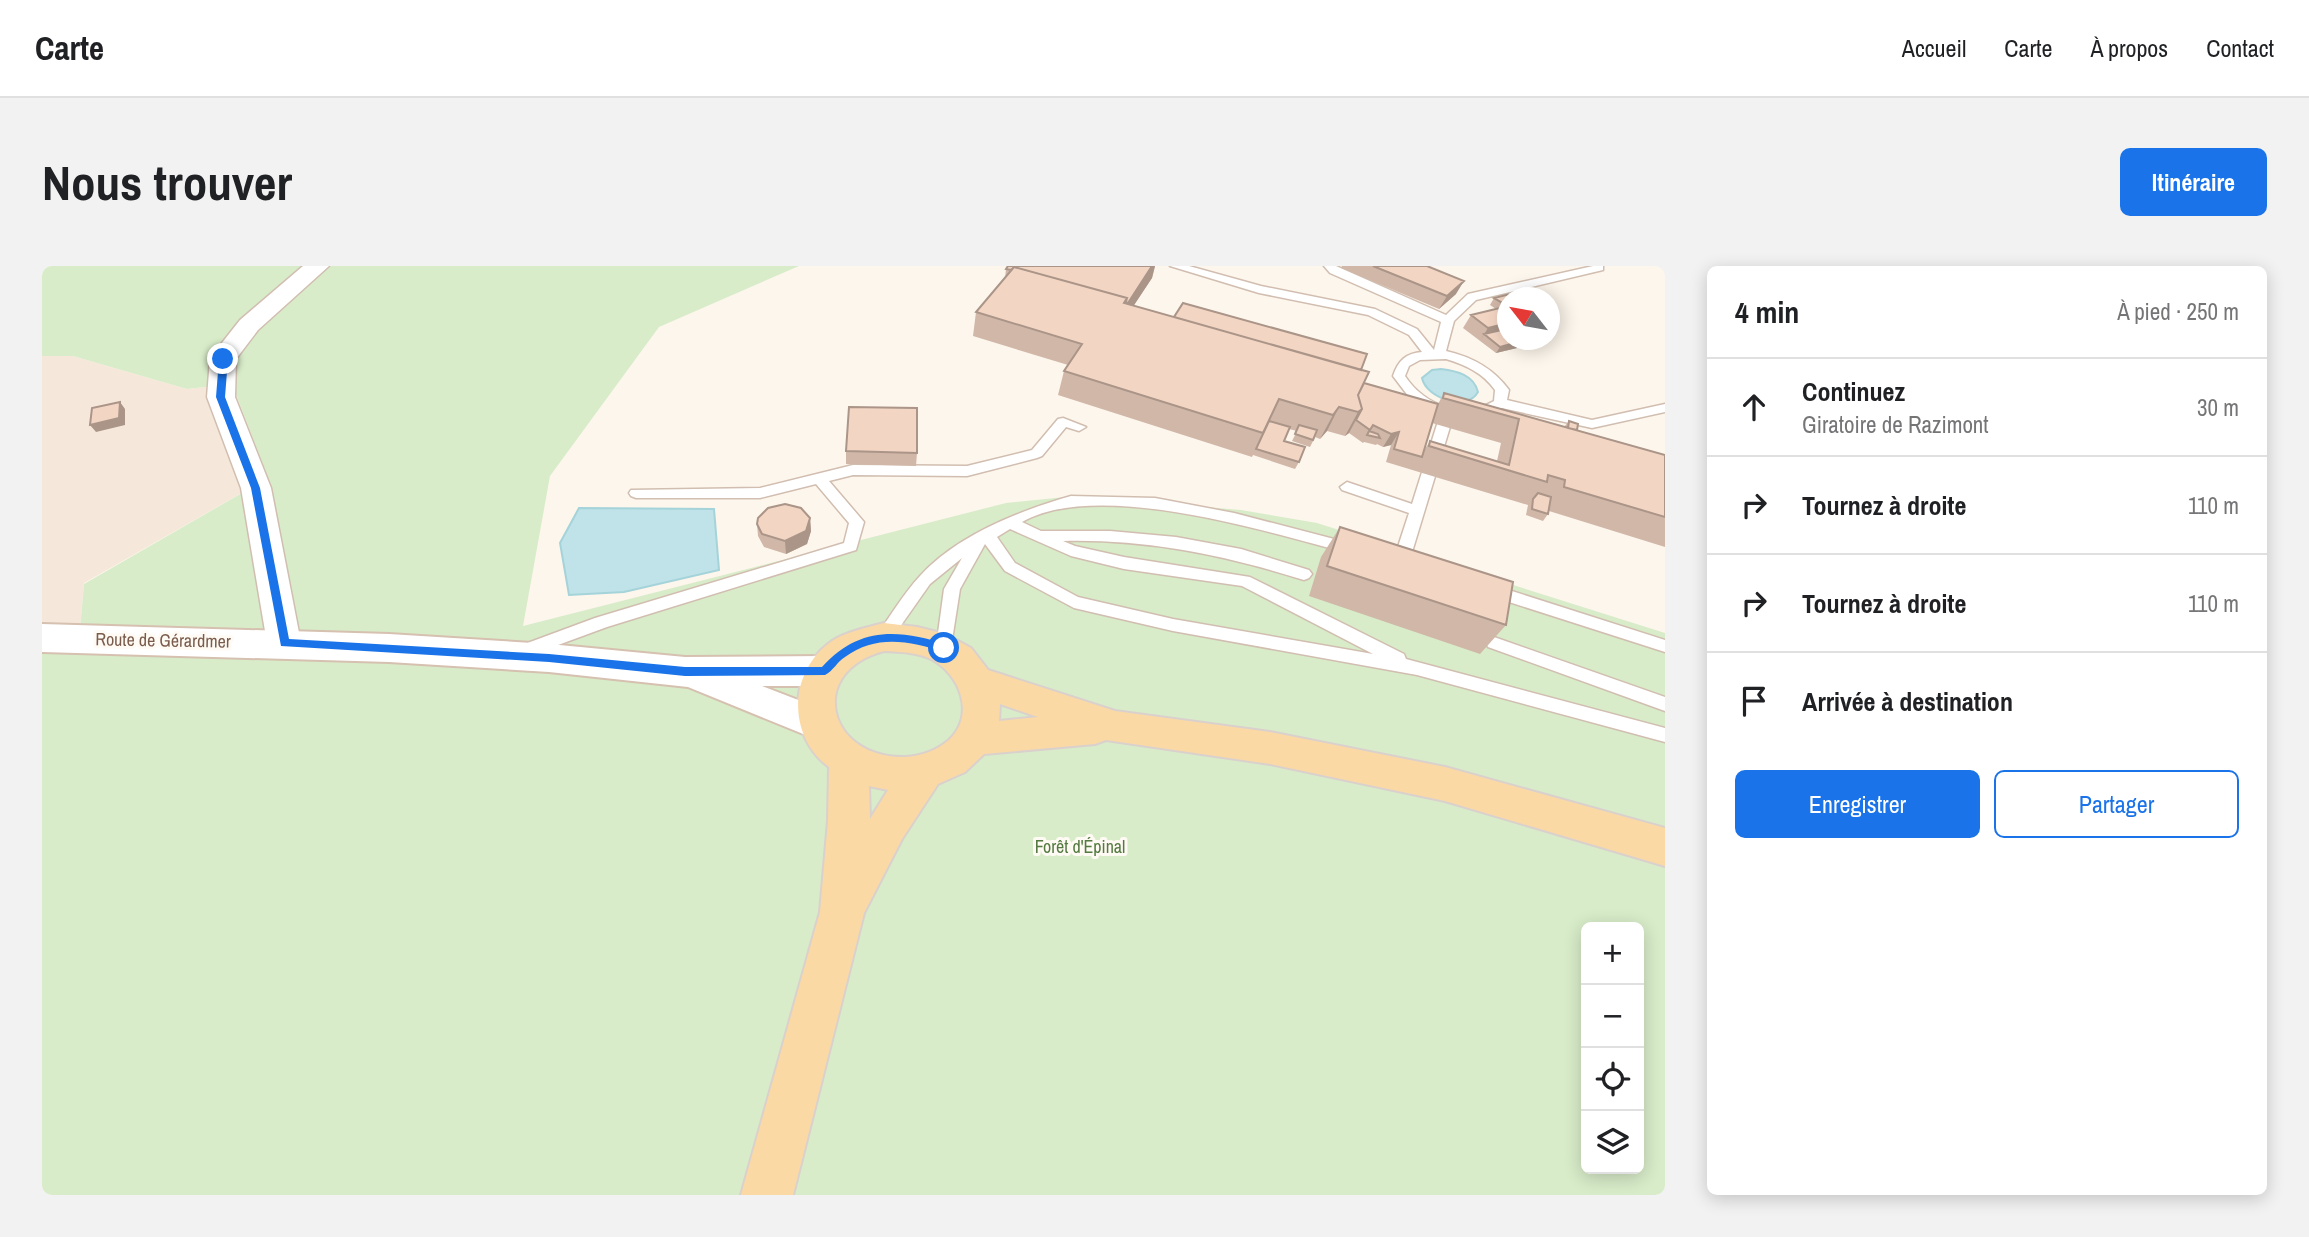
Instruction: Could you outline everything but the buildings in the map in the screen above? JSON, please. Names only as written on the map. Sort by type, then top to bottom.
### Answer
[{"type":"main road","points":[[884,637],[915,638],[944,648],[958,657],[978,682],[983,711],[973,739],[953,759],[924,771],[898,774],[873,770],[849,760],[830,744],[818,724],[814,705],[816,687],[825,671],[840,655],[860,643],[884,637]]},
{"type":"main road","name":"Route de Gérardmer","points":[[42,638],[285,643],[514,656],[685,671]]},
{"type":"main road","points":[[685,671],[825,671]]},
{"type":"main road","points":[[685,671],[818,724]]},
{"type":"main road","points":[[978,682],[1115,727],[1270,748],[1445,784],[1665,847]]},
{"type":"main road","points":[[973,739],[1115,727]]},
{"type":"main road","points":[[767,1195],[842,912],[849,821],[849,760]]},
{"type":"main road","points":[[842,912],[887,826],[924,771]]},
{"type":"street","points":[[285,643],[256,488],[220,397],[223,359],[249,325],[317,266]]},
{"type":"lane","points":[[1176,266],[1259,289],[1371,312],[1413,332],[1435,355]]},
{"type":"lane","points":[[1330,266],[1335,271],[1448,320]]},
{"type":"lane","points":[[1435,355],[1448,320],[1473,293],[1599,268]]},
{"type":"lane","points":[[1500,404],[1502,390],[1492,375],[1471,363],[1435,355],[1417,356],[1403,364],[1399,376],[1406,390],[1424,403],[1448,412],[1480,414],[1500,404],[1592,424],[1665,408]]},
{"type":"lane","points":[[1402,562],[1448,412]]},
{"type":"lane","points":[[635,493],[760,493],[853,470],[967,471],[1037,453],[1063,422],[1079,426]]},
{"type":"lane","points":[[514,656],[567,634],[786,569],[851,546],[857,523],[819,478]]},
{"type":"lane","points":[[1346,487],[1418,511]]},
{"type":"lane","points":[[884,637],[925,580],[950,558],[1010,523],[1071,501],[1155,503],[1234,518],[1363,552]]},
{"type":"lane","points":[[1010,523],[1071,551],[1124,563],[1245,581],[1417,668]]},
{"type":"lane","points":[[1041,536],[1117,537],[1214,547],[1304,575]]},
{"type":"lane","points":[[944,648],[952,589],[983,538]]},
{"type":"lane","points":[[983,538],[1010,568],[1074,602],[1173,625],[1417,668],[1665,735]]},
{"type":"lane","points":[[1480,587],[1665,646]]},
{"type":"lane","points":[[1494,643],[1665,705]]},
{"type":"shaded area","points":[[42,356],[73,356],[187,389],[232,384],[268,478],[84,583],[80,629],[42,628]]},
{"type":"green space","name":"Forêt d'Épinal","points":[[42,266],[799,266],[659,327],[550,476],[523,626],[1006,503],[1075,496],[1241,510],[1317,523],[1665,633],[1665,1195],[42,1195],[42,628],[80,629],[84,584],[268,478],[232,384],[187,389],[73,356],[42,356]]},
{"type":"water","points":[[1441,369],[1469,378],[1478,392],[1473,398],[1457,402],[1439,396],[1425,385],[1422,378],[1432,370]]},
{"type":"water","points":[[579,508],[714,509],[719,570],[624,592],[569,595],[560,543]]},
{"type":"route","points":[[223,359],[220,397],[256,488],[285,643],[549,658],[685,671],[825,671],[840,655],[860,643],[884,637],[915,638],[944,648]]}]
